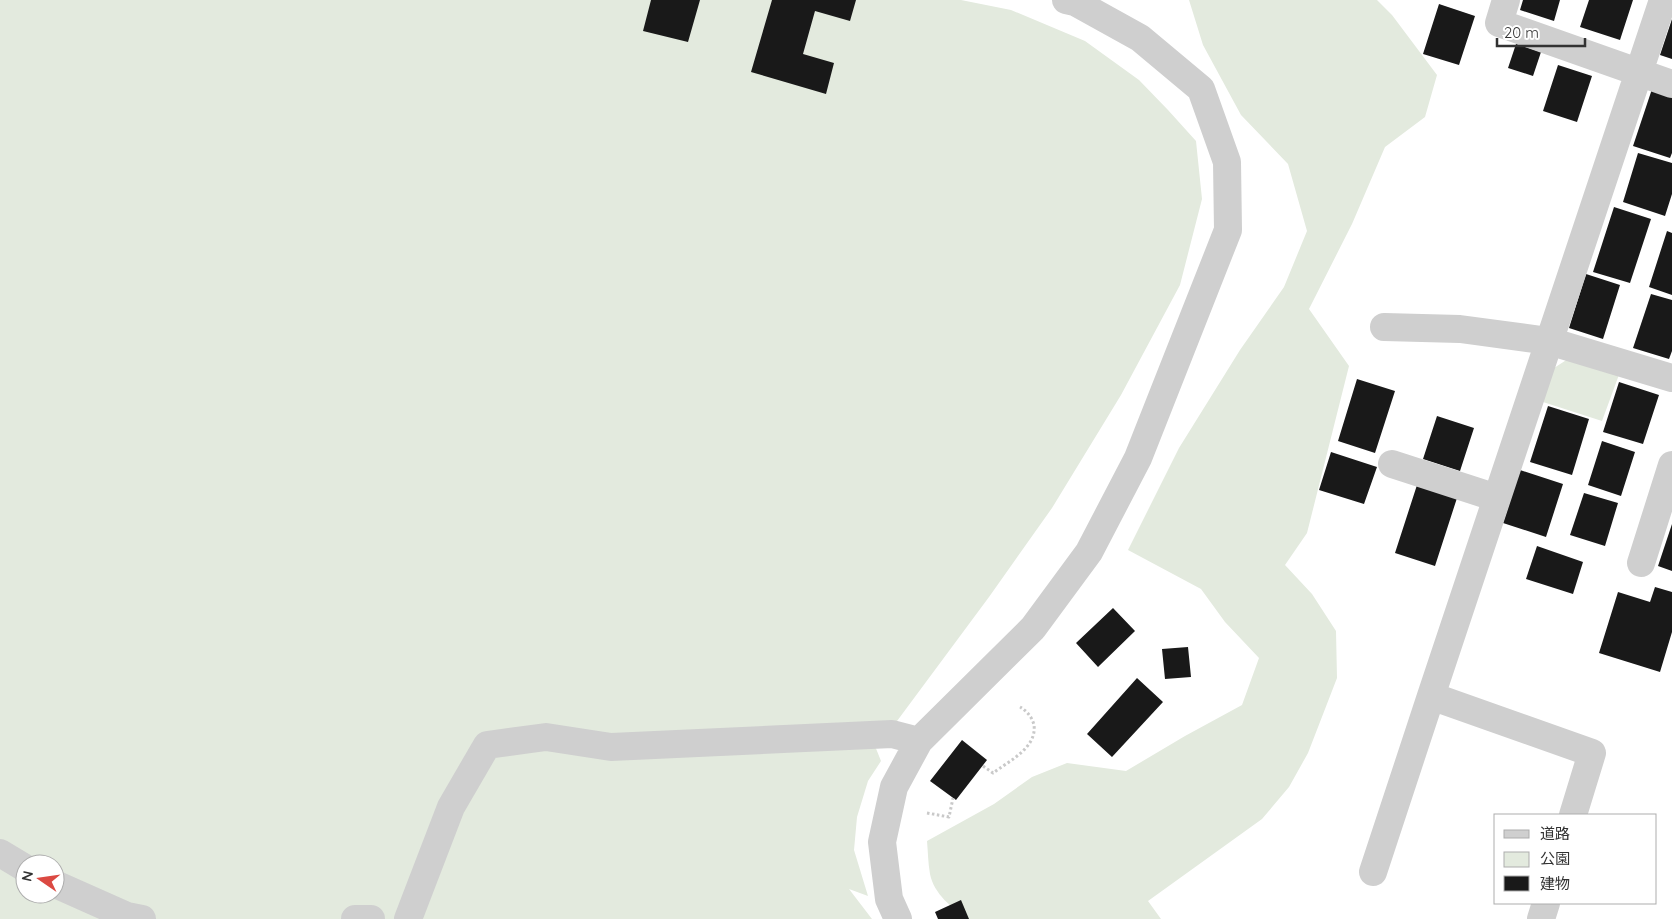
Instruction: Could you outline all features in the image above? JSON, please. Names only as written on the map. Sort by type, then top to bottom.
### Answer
[{"type":"street","points":[[898,919],[889,899],[882,842],[894,787],[919,742],[1033,628],[1089,552],[1138,458],[1228,230],[1227,162],[1201,89],[1140,38],[1075,2],[1066,0]]},
{"type":"street","points":[[1373,872],[1663,0]]},
{"type":"street","points":[[1503,1],[1498,24],[1672,84]]},
{"type":"street","points":[[1384,327],[1460,329],[1549,341],[1672,378]]},
{"type":"street","points":[[1392,464],[1497,498]]},
{"type":"street","points":[[1641,563],[1672,465]]},
{"type":"street","points":[[1431,696],[1592,753],[1573,814]]},
{"type":"street","points":[[408,919],[451,807],[487,745],[546,737],[611,747],[892,734],[919,742]]},
{"type":"street","points":[[0,853],[15,862]]},
{"type":"street","points":[[65,889],[126,916],[142,919]]},
{"type":"street","points":[[1541,919],[1546,904]]},
{"type":"street","points":[[355,919],[371,919]]},
{"type":"path","points":[[982,766],[993,773],[1029,746],[1034,732],[1033,720],[1020,707]]},
{"type":"path","points":[[926,814],[949,818],[953,798]]},
{"type":"green space","points":[[0,0],[961,0],[1011,10],[1085,41],[1139,80],[1168,110],[1196,141],[1202,199],[1180,285],[1121,395],[1052,508],[989,597],[880,744],[875,746],[881,761],[868,781],[857,817],[854,850],[868,896],[849,889],[872,919],[0,919]]},
{"type":"green space","points":[[1189,0],[1377,0],[1392,15],[1437,75],[1425,117],[1385,147],[1352,224],[1309,309],[1349,366],[1307,533],[1285,565],[1312,594],[1336,631],[1337,678],[1308,753],[1289,787],[1262,819],[1148,901],[1161,919],[968,919],[950,905],[935,888],[930,874],[927,841],[994,804],[1032,777],[1067,763],[1126,771],[1242,705],[1259,658],[1225,622],[1201,589],[1128,550],[1179,448],[1240,350],[1284,287],[1307,231],[1288,164],[1241,115],[1203,45]]},
{"type":"green space","points":[[1571,357],[1620,372],[1602,421],[1543,402],[1554,368]]},
{"type":"building","points":[[651,0],[700,0],[688,42],[643,31]]},
{"type":"building","points":[[772,0],[856,0],[850,21],[815,11],[803,54],[834,63],[826,94],[751,72]]},
{"type":"building","points":[[1523,0],[1560,0],[1554,21],[1520,10]]},
{"type":"building","points":[[1589,0],[1633,0],[1620,40],[1580,27]]},
{"type":"building","points":[[1439,4],[1475,16],[1459,65],[1423,54]]},
{"type":"building","points":[[1672,19],[1672,59],[1660,55]]},
{"type":"building","points":[[1516,44],[1541,52],[1533,76],[1508,68]]},
{"type":"building","points":[[1558,65],[1592,76],[1577,122],[1543,111]]},
{"type":"building","points":[[1653,86],[1672,92],[1672,153],[1670,158],[1633,146]]},
{"type":"building","points":[[1638,153],[1672,163],[1672,194],[1665,216],[1623,202]]},
{"type":"building","points":[[1614,207],[1651,219],[1630,283],[1593,272]]},
{"type":"building","points":[[1667,231],[1672,233],[1672,295],[1649,287]]},
{"type":"building","points":[[1586,274],[1620,285],[1603,339],[1569,328]]},
{"type":"building","points":[[1651,294],[1672,300],[1672,351],[1669,359],[1633,348]]},
{"type":"building","points":[[1357,379],[1395,391],[1375,453],[1338,441]]},
{"type":"building","points":[[1619,382],[1659,395],[1643,444],[1603,432]]},
{"type":"building","points":[[1548,406],[1589,419],[1572,475],[1530,462]]},
{"type":"building","points":[[1437,416],[1474,428],[1460,471],[1423,459]]},
{"type":"building","points":[[1602,441],[1635,452],[1621,496],[1588,485]]},
{"type":"building","points":[[1331,452],[1377,467],[1364,504],[1319,490]]},
{"type":"building","points":[[1520,470],[1563,484],[1546,537],[1503,523]]},
{"type":"building","points":[[1417,485],[1457,498],[1435,566],[1395,553]]},
{"type":"building","points":[[1584,493],[1618,503],[1605,546],[1570,535]]},
{"type":"building","points":[[1672,524],[1672,571],[1658,566]]},
{"type":"building","points":[[1537,546],[1583,562],[1573,594],[1526,579]]},
{"type":"building","points":[[1655,587],[1672,592],[1672,632],[1660,672],[1599,653],[1618,592],[1650,602]]},
{"type":"building","points":[[1113,608],[1135,631],[1098,667],[1076,643]]},
{"type":"building","points":[[1188,647],[1191,677],[1165,679],[1162,649]]},
{"type":"building","points":[[1137,678],[1163,702],[1112,757],[1087,734]]},
{"type":"building","points":[[962,740],[987,760],[956,800],[930,781]]},
{"type":"building","points":[[961,900],[969,919],[938,919],[935,912]]}]
